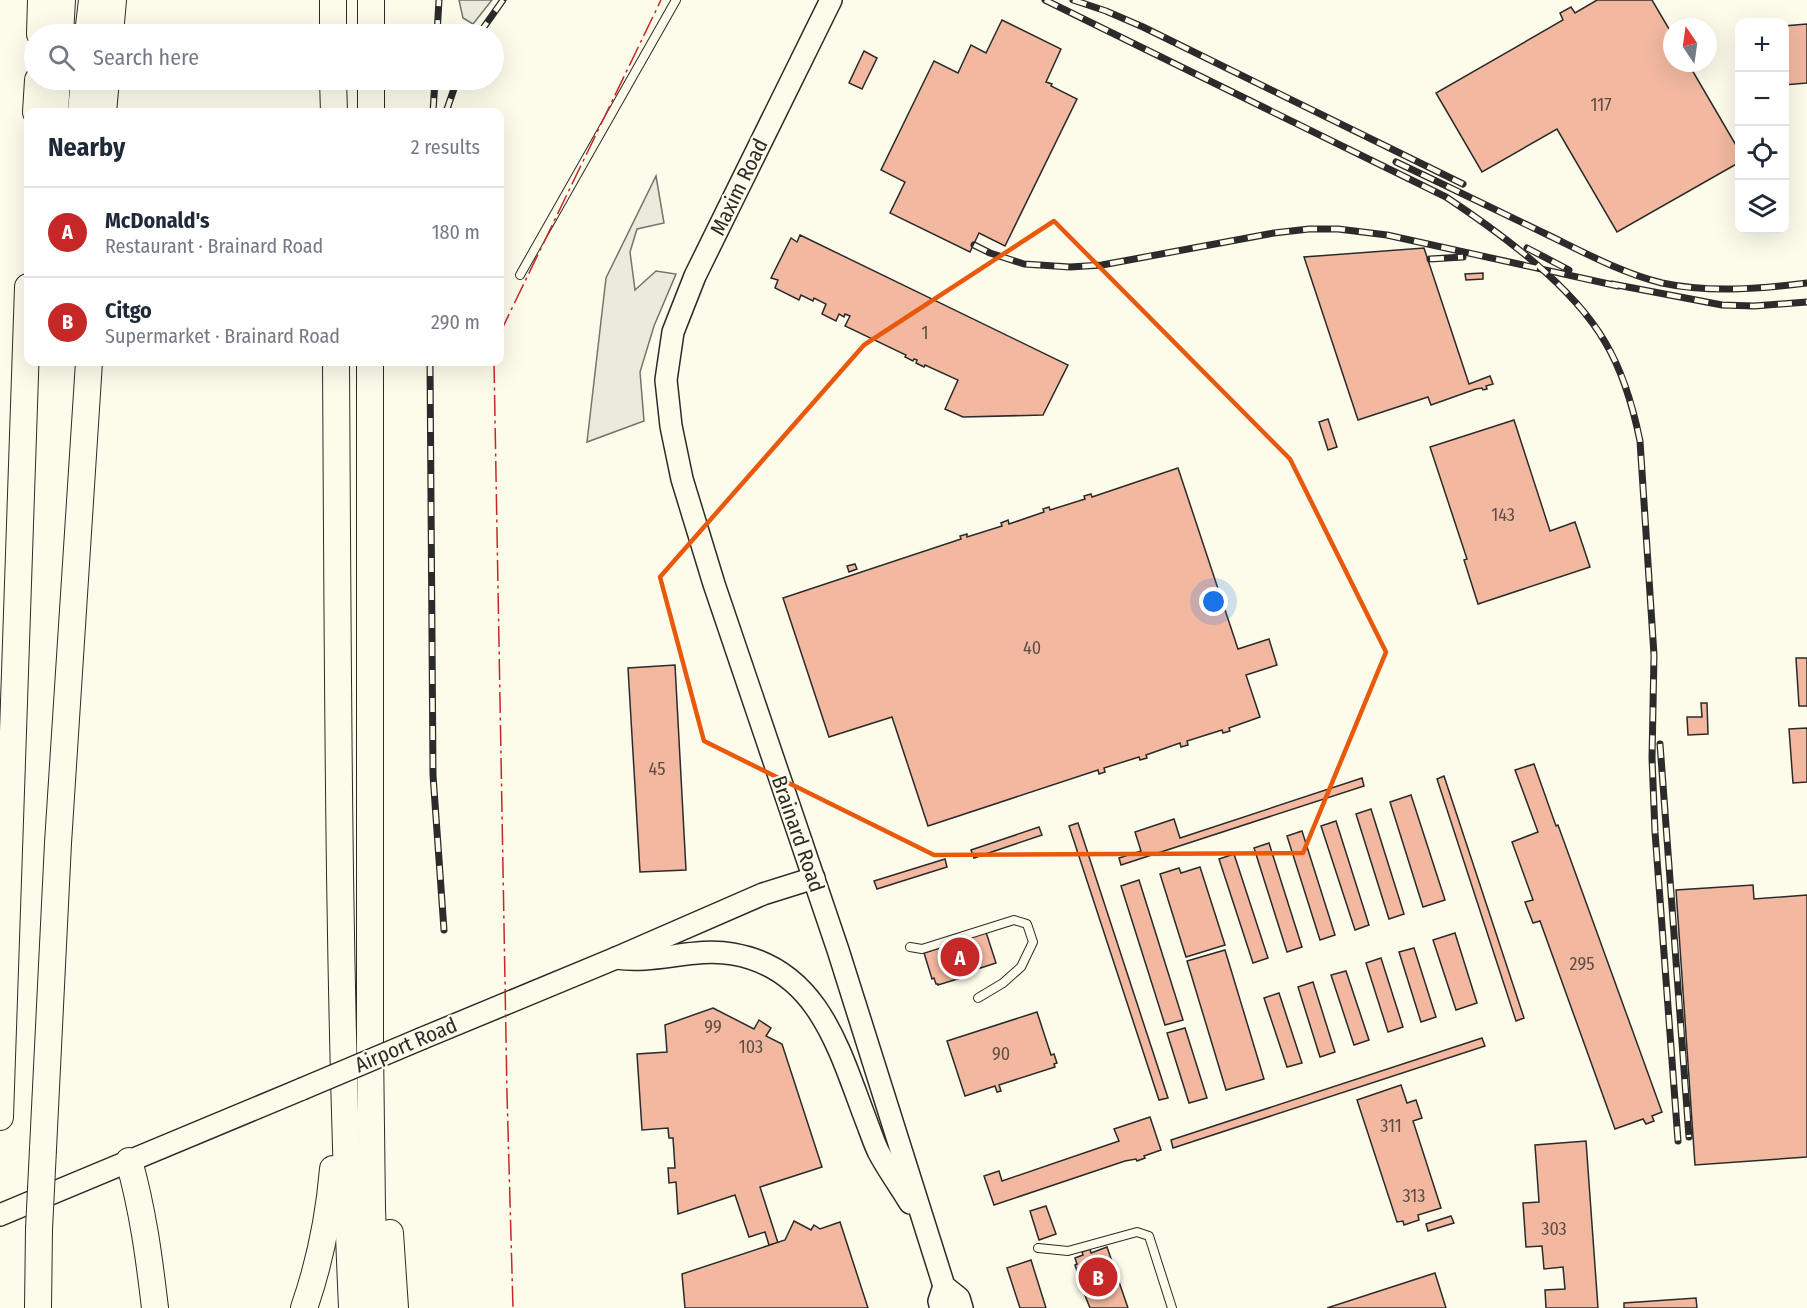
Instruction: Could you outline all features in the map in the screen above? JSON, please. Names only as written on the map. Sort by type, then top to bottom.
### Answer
[{"type":"highway","points":[[41,24],[42,0]]},
{"type":"highway","points":[[61,24],[62,0]]},
{"type":"highway","points":[[89,24],[92,0]]},
{"type":"highway","points":[[111,24],[113,0]]},
{"type":"highway","points":[[333,0],[333,24]]},
{"type":"highway","points":[[371,0],[371,24]]},
{"type":"highway","points":[[36,108],[37,90]]},
{"type":"highway","points":[[55,108],[56,90]]},
{"type":"highway","points":[[81,108],[83,90]]},
{"type":"highway","points":[[103,108],[105,90]]},
{"type":"highway","points":[[333,90],[334,108]]},
{"type":"highway","points":[[371,90],[371,108]]},
{"type":"highway","points":[[0,1117],[26,366]]},
{"type":"highway","points":[[21,529],[42,399],[43,366]]},
{"type":"highway","points":[[39,1308],[39,1229],[56,866],[89,366]]},
{"type":"highway","points":[[336,366],[340,878],[345,1129],[352,1308]]},
{"type":"highway","points":[[370,366],[370,1112],[376,1308]]},
{"type":"highway","points":[[304,1308],[319,1262],[334,1158],[335,1095],[331,942],[340,878]]},
{"type":"highway","points":[[370,1112],[388,1209],[395,1308]]},
{"type":"highway","points":[[129,1161],[147,1238],[155,1308]]},
{"type":"main road","name":"Maxim Road","points":[[666,380],[673,332],[695,276],[831,0]]},
{"type":"main road","name":"Brainard Road","points":[[666,380],[671,426],[682,479],[714,584],[848,981],[944,1286],[959,1298],[962,1308]]},
{"type":"main road","name":"Airport Road","points":[[0,1215],[616,958],[763,894],[814,878]]},
{"type":"main road","points":[[616,958],[639,960],[701,952],[728,953],[761,962],[794,982],[811,1000],[826,1022],[878,1152],[927,1230]]},
{"type":"main road","name":"Brainard Road","points":[[941,1308],[939,1301],[944,1286]]},
{"type":"lane","points":[[520,275],[676,0]]},
{"type":"lane","points":[[910,947],[922,949],[1014,920],[1028,924],[1034,942],[1021,967],[1003,983],[978,998]]},
{"type":"lane","points":[[1038,1248],[1068,1251],[1137,1232],[1149,1236],[1172,1308]]},
{"type":"highlighted area","points":[[1054,221],[1290,459],[1386,652],[1303,853],[934,855],[704,741],[660,577],[864,345]]},
{"type":"shaded area","points":[[459,0],[492,0],[473,24],[463,18]]},
{"type":"shaded area","points":[[656,176],[664,223],[637,229],[630,252],[635,290],[656,271],[676,274],[654,326],[640,372],[644,421],[587,442],[606,278]]},
{"type":"building","points":[[1597,0],[1652,0],[1663,19],[1663,72],[1693,72],[1735,143],[1735,165],[1617,232],[1557,129],[1482,172],[1436,93],[1563,20],[1560,13],[1571,7],[1575,13]]},
{"type":"building","points":[[1002,20],[1061,49],[1046,82],[1077,99],[1005,246],[979,233],[970,252],[890,213],[905,182],[881,170],[934,61],[958,73],[971,45],[986,53]]},
{"type":"building","points":[[1807,24],[1807,83],[1789,85],[1789,26]]},
{"type":"building","points":[[864,51],[877,58],[862,89],[849,83]]},
{"type":"building","points":[[800,235],[1068,365],[1043,415],[963,417],[945,409],[958,380],[925,365],[924,367],[916,363],[917,360],[913,361],[905,357],[906,355],[845,326],[850,316],[845,314],[844,317],[839,314],[836,321],[822,314],[826,304],[801,295],[799,300],[775,288],[778,280],[771,278],[791,238],[797,242]]},
{"type":"building","points":[[1424,248],[1469,384],[1490,376],[1493,384],[1486,386],[1487,389],[1476,389],[1431,405],[1428,397],[1358,420],[1304,257]]},
{"type":"building","points":[[1483,273],[1483,279],[1466,280],[1465,274]]},
{"type":"building","points":[[1328,419],[1337,447],[1328,450],[1319,422]]},
{"type":"building","points":[[1514,420],[1550,531],[1575,522],[1590,567],[1478,604],[1464,560],[1467,559],[1430,447]]},
{"type":"building","points":[[1178,468],[1238,649],[1269,639],[1277,665],[1246,675],[1260,717],[1229,728],[1230,731],[1223,733],[1222,730],[1187,741],[1188,745],[1181,747],[1180,743],[1146,755],[1147,758],[1140,760],[1139,757],[1104,768],[1105,772],[1099,774],[1098,770],[928,826],[892,717],[829,737],[783,598],[961,539],[960,536],[967,534],[967,537],[1002,526],[1001,523],[1008,520],[1009,524],[1044,512],[1043,509],[1049,507],[1050,510],[1085,499],[1084,496],[1091,494],[1092,497]]},
{"type":"building","points":[[855,564],[857,569],[849,572],[847,566]]},
{"type":"building","points":[[1796,658],[1807,658],[1807,706],[1799,706]]},
{"type":"building","points":[[675,665],[686,870],[640,872],[628,668]]},
{"type":"building","points":[[1701,703],[1707,703],[1708,734],[1688,735],[1687,717],[1702,717]]},
{"type":"building","points":[[1807,728],[1807,782],[1793,783],[1789,729]]},
{"type":"building","points":[[1534,764],[1662,1112],[1652,1116],[1654,1121],[1646,1124],[1643,1119],[1615,1129],[1540,921],[1533,923],[1525,902],[1533,900],[1512,842],[1538,832],[1515,770]]},
{"type":"building","points":[[1444,776],[1524,1018],[1516,1021],[1437,779]]},
{"type":"building","points":[[1362,778],[1364,786],[1121,865],[1119,858],[1141,851],[1135,832],[1174,819],[1180,838]]},
{"type":"building","points":[[1411,795],[1445,900],[1423,907],[1390,802]]},
{"type":"building","points":[[1371,809],[1404,914],[1389,919],[1356,814]]},
{"type":"building","points":[[1336,821],[1369,925],[1355,930],[1321,826]]},
{"type":"building","points":[[1078,823],[1168,1098],[1159,1100],[1069,826]]},
{"type":"building","points":[[1039,827],[1042,835],[974,858],[971,850]]},
{"type":"building","points":[[1302,831],[1335,935],[1320,940],[1287,836]]},
{"type":"building","points":[[1269,843],[1302,947],[1287,952],[1254,848]]},
{"type":"building","points":[[1234,854],[1268,958],[1253,963],[1219,859]]},
{"type":"building","points":[[945,859],[947,867],[877,889],[874,881]]},
{"type":"building","points":[[1200,867],[1225,945],[1186,957],[1160,874],[1179,868],[1181,873]]},
{"type":"building","points":[[1139,880],[1183,1020],[1165,1025],[1121,886]]},
{"type":"building","points":[[1753,885],[1754,899],[1807,895],[1807,1157],[1695,1165],[1676,890]]},
{"type":"building","points":[[985,929],[996,963],[968,972],[963,975],[964,977],[936,984],[934,978],[932,979],[924,953],[946,946],[945,942]]},
{"type":"building","points":[[1455,933],[1477,1003],[1456,1010],[1433,940]]},
{"type":"building","points":[[1414,948],[1436,1017],[1421,1022],[1399,952]]},
{"type":"building","points":[[1225,950],[1264,1079],[1226,1090],[1187,961]]},
{"type":"building","points":[[1381,958],[1403,1027],[1388,1032],[1366,963]]},
{"type":"building","points":[[1346,971],[1369,1040],[1354,1045],[1331,975]]},
{"type":"building","points":[[1313,982],[1335,1052],[1320,1057],[1298,987]]},
{"type":"building","points":[[1279,993],[1302,1063],[1287,1067],[1264,998]]},
{"type":"building","points":[[713,1008],[754,1029],[759,1020],[771,1028],[766,1036],[782,1044],[822,1167],[760,1187],[778,1243],[769,1245],[765,1232],[749,1237],[735,1195],[678,1214],[676,1182],[669,1183],[668,1168],[675,1168],[673,1138],[669,1138],[668,1128],[642,1130],[637,1054],[667,1052],[665,1025]]},
{"type":"building","points":[[1037,1012],[1051,1055],[1054,1054],[1057,1063],[1054,1064],[1055,1067],[999,1085],[1001,1091],[997,1092],[995,1086],[965,1096],[947,1041]]},
{"type":"building","points":[[1185,1028],[1207,1098],[1189,1103],[1167,1033]]},
{"type":"building","points":[[1482,1038],[1485,1046],[1173,1148],[1171,1140]]},
{"type":"building","points":[[1401,1085],[1407,1103],[1416,1100],[1422,1118],[1413,1121],[1441,1208],[1418,1215],[1419,1220],[1404,1225],[1403,1221],[1397,1222],[1357,1100]]},
{"type":"building","points":[[1150,1117],[1161,1150],[1137,1161],[1136,1159],[1125,1161],[994,1205],[984,1176],[999,1171],[1002,1181],[1119,1141],[1114,1129]]},
{"type":"building","points":[[1586,1141],[1598,1308],[1546,1308],[1545,1290],[1565,1289],[1563,1267],[1544,1269],[1542,1246],[1526,1247],[1523,1203],[1539,1202],[1535,1145]]},
{"type":"building","points":[[1046,1206],[1056,1234],[1039,1240],[1030,1211]]},
{"type":"building","points":[[1451,1216],[1454,1223],[1428,1231],[1426,1224]]},
{"type":"building","points":[[794,1221],[811,1230],[814,1225],[820,1229],[840,1222],[868,1308],[685,1308],[682,1274],[785,1240]]},
{"type":"building","points":[[1107,1247],[1128,1308],[1090,1308],[1086,1298],[1075,1265],[1077,1264],[1075,1258],[1090,1249],[1091,1253]]},
{"type":"building","points":[[1031,1260],[1046,1308],[1020,1308],[1007,1268]]},
{"type":"building","points":[[1435,1273],[1446,1308],[1327,1308]]},
{"type":"building","points":[[1696,1298],[1697,1308],[1624,1308],[1624,1303]]},
{"type":"railway","points":[[438,24],[439,0]]},
{"type":"railway","points":[[486,24],[503,0]]},
{"type":"railway","points":[[1045,0],[1446,197],[1511,244],[1554,281],[1574,300],[1605,342],[1627,390],[1640,441],[1654,655],[1652,758],[1655,832],[1678,1141]]},
{"type":"railway","points":[[1073,0],[1143,27],[1463,184]]},
{"type":"railway","points":[[433,108],[434,90]]},
{"type":"railway","points":[[447,108],[454,90]]},
{"type":"railway","points":[[1396,162],[1590,255],[1647,279],[1680,286],[1716,289],[1807,283]]},
{"type":"railway","points":[[974,245],[1024,264],[1070,267],[1102,265],[1274,233],[1309,229],[1338,229],[1387,235],[1618,286]]},
{"type":"railway","points":[[1527,248],[1569,270]]},
{"type":"railway","points":[[1430,259],[1463,257]]},
{"type":"railway","points":[[1612,284],[1722,305],[1754,306],[1807,302]]},
{"type":"railway","points":[[430,366],[433,775],[444,930]]},
{"type":"railway","points":[[1660,744],[1689,1137]]},
{"type":"power","points":[[504,325],[661,0]]},
{"type":"power","points":[[494,366],[513,1308]]},
{"type":"place","name":"McDonald's","points":[[960,957]]},
{"type":"place","name":"Citgo","points":[[1098,1277]]}]
